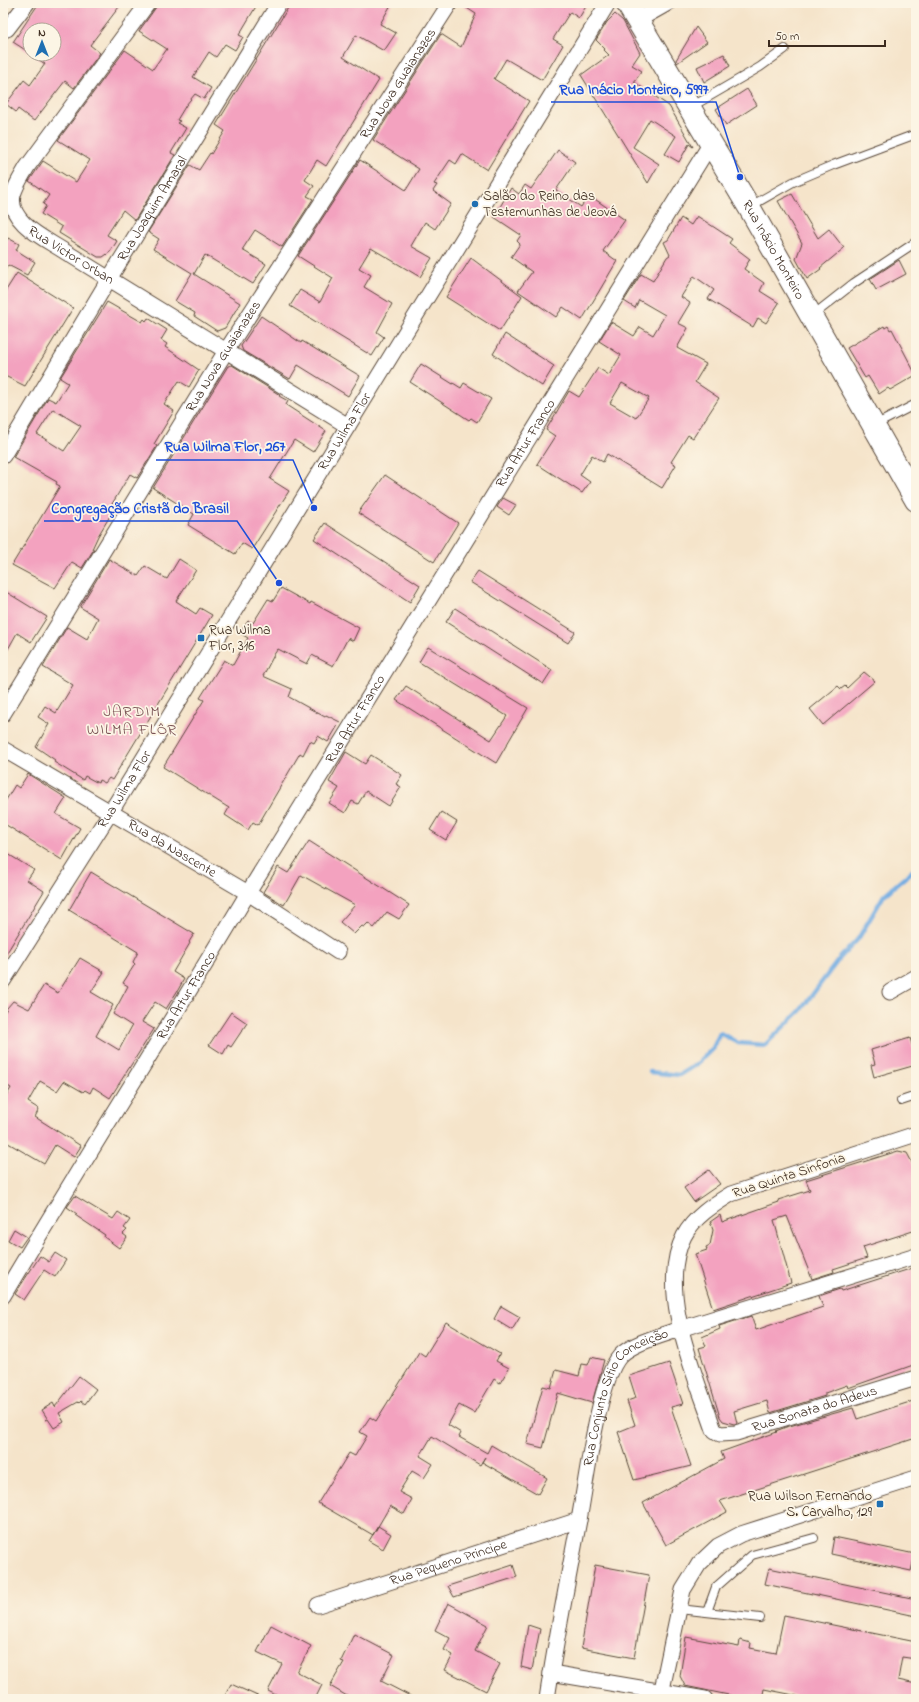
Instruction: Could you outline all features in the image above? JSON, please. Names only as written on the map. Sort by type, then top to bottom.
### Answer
[{"type":"street","points":[[7,29],[27,3]]},
{"type":"street","name":"Rua Victor Orban","points":[[148,3],[27,167],[15,187],[13,196],[14,211],[20,220],[35,232],[348,426]]},
{"type":"street","name":"Rua Joaquim Amaral","points":[[3,456],[109,279],[279,3]]},
{"type":"street","name":"Rua Nova Guaianazes","points":[[3,714],[226,351],[450,3]]},
{"type":"street","name":"Rua Wilma Flor","points":[[3,981],[110,813],[608,3]]},
{"type":"street","points":[[633,12],[668,3]]},
{"type":"street","name":"Rua Inácio Monteiro","points":[[633,12],[749,207],[916,500]]},
{"type":"street","name":"Rua Artur Franco","points":[[3,1296],[86,1156],[205,966],[248,893],[711,144]]},
{"type":"street","name":"Rua da Nascente","points":[[3,749],[248,893],[338,952]]},
{"type":"street","points":[[890,992],[916,977]]},
{"type":"street","name":"Rua Quinta Sinfonia","points":[[714,1430],[680,1329],[674,1281],[675,1257],[684,1235],[704,1211],[731,1194],[915,1137]]},
{"type":"street","name":"Rua Conjunto Sítio Conceição","points":[[547,1699],[593,1445],[606,1385],[616,1363],[628,1350],[680,1329],[916,1256]]},
{"type":"street","name":"Rua Sonata do Adeus","points":[[714,1430],[720,1434],[736,1433],[916,1378]]},
{"type":"street","points":[[661,1695],[683,1590],[699,1564],[724,1543],[741,1534],[916,1478]]},
{"type":"street","name":"Rua Pequeno Principe","points":[[318,1605],[579,1520]]},
{"type":"street","points":[[551,1673],[661,1695],[705,1699]]},
{"type":"lane","points":[[690,108],[760,67],[785,49]]},
{"type":"lane","points":[[749,207],[793,182],[833,164],[916,134]]},
{"type":"lane","points":[[812,317],[854,284],[916,242]]},
{"type":"lane","points":[[874,426],[916,404]]},
{"type":"lane","points":[[901,1101],[916,1096]]},
{"type":"lane","points":[[707,1612],[716,1586],[752,1555],[814,1538]]},
{"type":"lane","points":[[679,1609],[760,1618]]},
{"type":"building","points":[[39,3],[122,3],[90,45],[100,53],[74,88],[65,81],[34,121],[18,109],[16,112],[6,104],[24,80],[30,85],[45,64],[42,62],[62,62],[62,22],[26,22]]},
{"type":"building","points":[[159,3],[258,3],[239,35],[243,37],[235,50],[225,44],[216,57],[209,52],[193,77],[211,88],[204,99],[195,94],[186,105],[177,120],[180,121],[177,123],[186,128],[171,153],[175,155],[135,220],[123,210],[107,235],[117,241],[110,252],[103,257],[98,257],[59,233],[62,227],[41,214],[46,206],[43,204],[49,195],[29,181],[43,161],[76,182],[90,160],[58,140],[125,50],[153,69],[167,49],[139,31]]},
{"type":"building","points":[[291,3],[392,3],[380,24],[396,33],[384,51],[356,35],[343,57],[379,80],[326,166],[317,160],[305,180],[314,186],[307,196],[313,199],[282,247],[255,230],[242,250],[266,264],[253,284],[205,255],[194,274],[240,303],[225,328],[217,331],[194,316],[195,313],[175,301],[192,273],[153,249],[159,239],[148,232],[190,165],[199,170],[210,153],[211,154],[225,131],[216,125]]},
{"type":"building","points":[[459,3],[588,3],[579,18],[570,12],[553,39],[563,45],[542,80],[506,59],[494,79],[529,101],[487,170],[462,154],[456,164],[450,160],[434,184],[437,185],[433,191],[451,204],[435,229],[425,222],[411,246],[432,258],[420,277],[371,248],[359,268],[371,275],[364,287],[392,304],[377,332],[384,337],[372,356],[290,306],[300,290],[320,302],[333,278],[298,256],[360,160],[406,190],[419,169],[373,140],[441,34],[461,47],[476,14]]},
{"type":"building","points":[[615,14],[623,21],[640,53],[632,65],[642,71],[634,82],[669,106],[693,147],[689,144],[679,162],[665,154],[676,136],[650,119],[633,147],[659,164],[648,183],[581,75],[609,55],[596,40],[607,22]]},
{"type":"building","points":[[696,27],[707,42],[677,63],[676,60]]},
{"type":"building","points":[[22,28],[22,48],[13,42]]},
{"type":"building","points":[[724,54],[730,66],[704,82],[697,67]]},
{"type":"building","points":[[747,89],[757,105],[726,125],[716,109]]},
{"type":"building","points":[[558,150],[575,162],[556,190],[581,207],[589,195],[625,220],[603,251],[617,261],[582,320],[563,307],[556,317],[518,291],[532,272],[511,257],[520,244],[517,241],[521,235],[494,217],[511,188],[519,194],[525,185],[531,189]]},
{"type":"building","points":[[792,194],[818,238],[829,229],[844,248],[820,268],[821,269],[807,279],[796,259],[802,243],[778,201]]},
{"type":"building","points":[[697,216],[732,239],[729,243],[750,259],[744,269],[764,283],[760,291],[779,303],[766,323],[758,318],[753,327],[708,299],[714,290],[694,276],[681,297],[690,303],[678,323],[688,328],[677,348],[706,364],[695,382],[719,398],[693,438],[688,435],[671,462],[676,465],[662,488],[607,454],[603,462],[592,455],[580,475],[590,482],[582,493],[537,464],[555,436],[546,430],[569,391],[579,397],[598,368],[609,375],[621,355],[599,341],[611,322],[634,336],[640,327],[653,335],[665,315],[639,300],[635,308],[624,301],[641,274],[653,281],[667,257],[670,255],[664,242],[668,240],[681,218],[691,225]],"holes":[[[622,383],[649,398],[636,418],[610,403]]]},
{"type":"building","points":[[8,238],[19,244],[16,250],[35,262],[27,275],[8,265],[3,274],[3,243],[5,244]]},
{"type":"building","points":[[471,258],[522,296],[500,331],[446,297]]},
{"type":"building","points":[[899,260],[906,274],[876,290],[870,279]]},
{"type":"building","points":[[17,273],[73,308],[25,386],[3,375],[3,295]]},
{"type":"building","points":[[107,302],[142,322],[144,319],[146,321],[148,318],[167,330],[161,340],[167,344],[165,347],[199,370],[189,387],[179,381],[164,404],[174,411],[154,444],[157,446],[137,478],[130,474],[112,504],[116,506],[98,536],[92,549],[94,549],[82,568],[72,562],[55,588],[12,565],[60,486],[56,484],[57,482],[13,457],[48,398],[56,402],[68,383],[60,378]],"holes":[[[53,409],[81,426],[64,451],[37,434]]]},
{"type":"building","points":[[261,316],[301,343],[302,341],[360,376],[348,396],[298,365],[290,379],[243,351],[241,346]]},
{"type":"building","points":[[884,326],[885,328],[888,326],[890,330],[892,329],[916,375],[890,390],[888,388],[879,394],[868,376],[865,378],[847,348]]},
{"type":"building","points":[[505,334],[554,366],[542,386],[493,354]]},
{"type":"building","points":[[421,364],[461,388],[464,383],[491,399],[477,422],[471,418],[469,420],[410,382]]},
{"type":"building","points":[[232,365],[280,395],[279,396],[288,401],[286,405],[326,431],[313,452],[294,440],[270,479],[289,491],[252,549],[242,543],[235,554],[188,525],[194,514],[153,488],[228,366]]},
{"type":"building","points":[[385,475],[458,523],[434,562],[358,513]]},
{"type":"building","points":[[503,498],[516,505],[509,515],[497,507]]},
{"type":"building","points":[[325,523],[420,585],[410,602],[314,539]]},
{"type":"building","points":[[109,559],[138,576],[145,566],[167,579],[179,559],[196,570],[176,601],[196,614],[200,608],[212,615],[112,780],[109,778],[105,783],[99,780],[98,783],[85,776],[83,780],[54,762],[55,760],[36,747],[49,724],[38,717],[45,706],[56,713],[73,685],[43,667],[67,627],[87,639],[98,618],[80,607]]},
{"type":"building","points":[[478,571],[575,632],[568,643],[470,582]]},
{"type":"building","points":[[281,588],[310,604],[311,602],[359,628],[353,641],[348,638],[333,666],[312,655],[307,664],[278,649],[275,653],[263,676],[292,689],[289,697],[325,717],[326,715],[340,722],[328,742],[318,736],[314,743],[310,741],[303,755],[300,753],[258,825],[253,822],[248,830],[225,815],[229,808],[163,767],[204,700],[200,698],[224,660],[233,665],[248,638],[240,633],[248,621],[253,623],[268,599],[273,601]]},
{"type":"building","points":[[3,590],[47,617],[31,642],[17,633],[3,658]]},
{"type":"building","points":[[455,608],[552,670],[543,684],[446,622]]},
{"type":"building","points":[[428,647],[528,708],[496,763],[396,700],[406,686],[491,740],[507,716],[419,662]]},
{"type":"building","points":[[864,672],[875,681],[823,725],[810,709],[838,686],[841,689],[845,686],[847,688]]},
{"type":"building","points":[[346,752],[365,764],[371,755],[402,775],[396,784],[401,787],[389,806],[366,791],[358,804],[352,801],[345,813],[329,803],[339,788],[329,782]]},
{"type":"building","points":[[28,774],[66,798],[56,814],[80,828],[62,860],[3,823],[3,805],[15,785],[19,788]]},
{"type":"building","points":[[441,812],[457,822],[446,840],[430,830]]},
{"type":"building","points":[[309,841],[409,905],[399,919],[387,912],[374,928],[368,923],[364,927],[362,926],[354,934],[340,922],[355,905],[301,875],[284,905],[263,892],[278,867],[288,873]]},
{"type":"building","points":[[3,851],[34,870],[27,880],[44,891],[3,959]]},
{"type":"building","points":[[91,872],[194,934],[173,972],[184,979],[166,1009],[155,1002],[142,1022],[154,1029],[110,1098],[93,1087],[90,1093],[85,1090],[83,1092],[64,1081],[57,1091],[40,1081],[28,1102],[39,1109],[35,1117],[81,1146],[74,1157],[55,1145],[44,1164],[3,1140],[3,1102],[11,1088],[3,1083],[3,1015],[7,1008],[13,1001],[29,1009],[44,985],[58,993],[80,958],[104,972],[91,992],[113,1005],[96,1036],[119,1050],[132,1026],[113,1014],[128,986],[123,983],[135,964],[133,962],[138,952],[69,910]]},
{"type":"building","points":[[231,1012],[247,1023],[231,1047],[228,1045],[223,1054],[209,1045]]},
{"type":"building","points":[[910,1038],[916,1057],[916,1065],[874,1077],[871,1065],[875,1064],[871,1050]]},
{"type":"building","points":[[898,1151],[907,1153],[916,1170],[916,1230],[863,1247],[867,1258],[833,1269],[834,1272],[812,1279],[787,1216],[774,1220],[791,1283],[713,1309],[695,1254],[707,1250],[706,1247],[710,1245],[713,1230],[710,1222],[720,1215],[722,1222],[779,1202],[778,1200],[810,1190],[806,1180]]},
{"type":"building","points":[[709,1170],[720,1184],[694,1202],[684,1188]]},
{"type":"building","points":[[75,1196],[113,1219],[118,1212],[130,1220],[124,1228],[127,1230],[123,1234],[127,1237],[119,1248],[104,1237],[105,1235],[75,1215],[77,1214],[67,1207]]},
{"type":"building","points":[[14,1229],[27,1237],[20,1247],[8,1240]]},
{"type":"building","points":[[55,1253],[66,1260],[55,1277],[44,1270],[24,1300],[15,1294],[40,1256],[49,1262]]},
{"type":"building","points":[[916,1267],[916,1364],[848,1388],[847,1385],[825,1393],[825,1396],[770,1413],[767,1401],[734,1411],[737,1423],[734,1424],[723,1421],[720,1417],[699,1348],[706,1346],[702,1337],[720,1329],[719,1326],[751,1316],[756,1330],[823,1307],[819,1296],[840,1289],[841,1291]]},
{"type":"building","points":[[501,1306],[520,1317],[512,1330],[494,1319]]},
{"type":"building","points":[[446,1322],[500,1354],[496,1361],[509,1368],[500,1383],[494,1379],[474,1413],[459,1405],[448,1425],[461,1433],[459,1437],[487,1453],[491,1445],[547,1478],[538,1494],[482,1462],[485,1457],[480,1465],[432,1436],[420,1456],[433,1464],[424,1478],[412,1471],[399,1492],[412,1499],[404,1514],[390,1506],[373,1535],[318,1503],[349,1453],[355,1456],[367,1436],[360,1432],[370,1417],[376,1421],[419,1352],[425,1356]]},
{"type":"building","points":[[591,1357],[604,1360],[592,1403],[558,1393],[543,1448],[527,1444],[543,1386],[551,1388],[556,1370],[579,1376],[582,1364],[588,1365]]},
{"type":"building","points":[[669,1363],[683,1404],[671,1407],[691,1466],[634,1480],[618,1432],[635,1425],[627,1401],[636,1398],[629,1376]]},
{"type":"building","points":[[79,1376],[96,1389],[85,1404],[81,1401],[79,1403],[78,1402],[59,1413],[64,1422],[54,1428],[48,1419],[45,1420],[47,1418],[42,1410],[53,1403],[55,1407]]},
{"type":"building","points":[[916,1400],[916,1438],[720,1501],[727,1512],[666,1545],[643,1503],[724,1459],[721,1452],[777,1432],[776,1431],[786,1427],[853,1408],[857,1419]]},
{"type":"building","points":[[378,1526],[391,1534],[383,1549],[369,1541]]},
{"type":"building","points":[[834,1537],[915,1554],[911,1571],[831,1554]]},
{"type":"building","points":[[513,1565],[517,1577],[454,1597],[448,1586]]},
{"type":"building","points":[[595,1565],[649,1575],[634,1658],[581,1648]]},
{"type":"building","points":[[769,1568],[916,1599],[916,1616],[765,1584]]},
{"type":"building","points":[[448,1603],[488,1625],[475,1651],[500,1664],[486,1691],[445,1670],[453,1655],[444,1650],[450,1638],[435,1630]]},
{"type":"building","points":[[784,1615],[916,1642],[916,1659],[902,1657],[898,1680],[916,1684],[916,1699],[800,1699],[800,1697],[764,1689],[762,1699],[748,1699],[685,1686],[680,1676],[686,1637],[739,1647],[740,1640],[751,1643],[750,1648],[776,1653]]},
{"type":"building","points":[[271,1625],[311,1646],[297,1672],[322,1685],[315,1699],[284,1699],[268,1691],[282,1664],[257,1652]]},
{"type":"building","points":[[528,1625],[540,1629],[532,1670],[521,1667]]},
{"type":"building","points":[[354,1634],[394,1655],[381,1681],[416,1699],[352,1699],[330,1686],[344,1662],[341,1661]]},
{"type":"building","points":[[231,1684],[264,1699],[223,1699]]},
{"type":"waterway","points":[[650,1072],[679,1075],[697,1064],[713,1048],[720,1033],[738,1043],[765,1045],[800,1011],[839,959],[858,939],[884,895],[916,868]]},
{"type":"place","name":"Rua Inácio Monteiro, 5997","points":[[740,177]]},
{"type":"place","name":"Salão do Reino das Testemunhas de Jeová","points":[[475,204]]},
{"type":"place","name":"Rua Wilma Flor, 267","points":[[314,508]]},
{"type":"place","name":"Congregação Cristã do Brasil","points":[[279,583]]},
{"type":"place","name":"Rua Wilma Flor, 316","points":[[201,638]]},
{"type":"place","name":"Rua Wilson Fernando S. Carvalho, 129","points":[[880,1504]]},
{"type":"district","name":"JARDIM WILMA FLÔR","points":[[132,721]]}]
